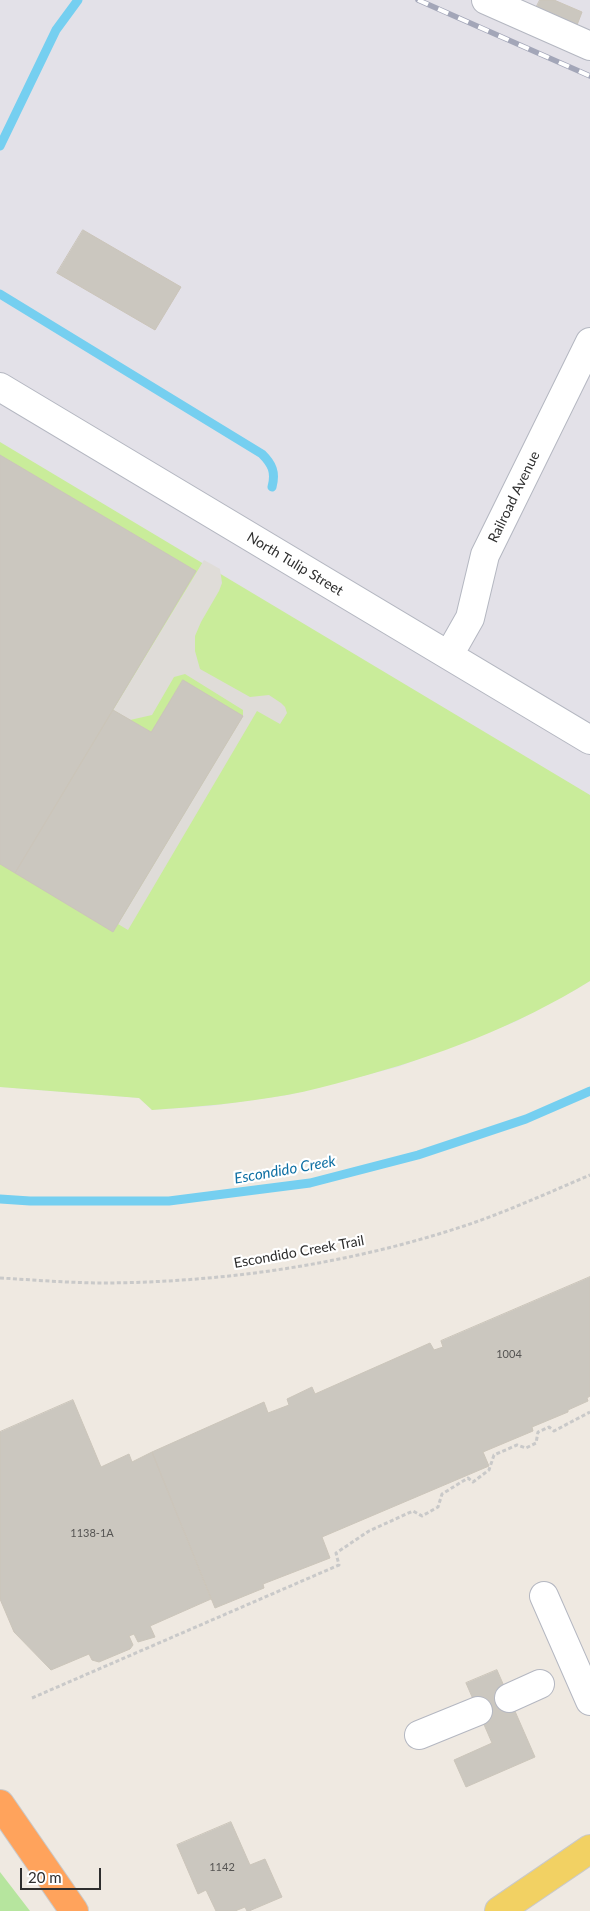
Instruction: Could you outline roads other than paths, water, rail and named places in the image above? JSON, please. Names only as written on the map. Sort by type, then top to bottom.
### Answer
[{"type":"highway","points":[[0,1804],[74,1911]]},
{"type":"main road","points":[[499,1911],[590,1849]]},
{"type":"street","points":[[486,0],[590,46]]},
{"type":"street","name":"Railroad Avenue","points":[[449,655],[470,618],[484,555],[590,342]]},
{"type":"street","name":"North Tulip Street","points":[[0,387],[590,740]]},
{"type":"street","points":[[544,1596],[590,1701]]},
{"type":"street","points":[[508,1698],[540,1684]]},
{"type":"street","points":[[419,1735],[478,1711]]},
{"type":"waterway","points":[[0,146],[56,30],[78,0]]},
{"type":"waterway","points":[[0,294],[262,454],[272,469],[274,477],[272,487]]},
{"type":"waterway","name":"Escondido Creek","points":[[0,1199],[30,1201],[169,1201],[310,1183],[418,1155],[526,1119],[590,1091]]},
{"type":"railway","points":[[418,0],[590,76]]}]
